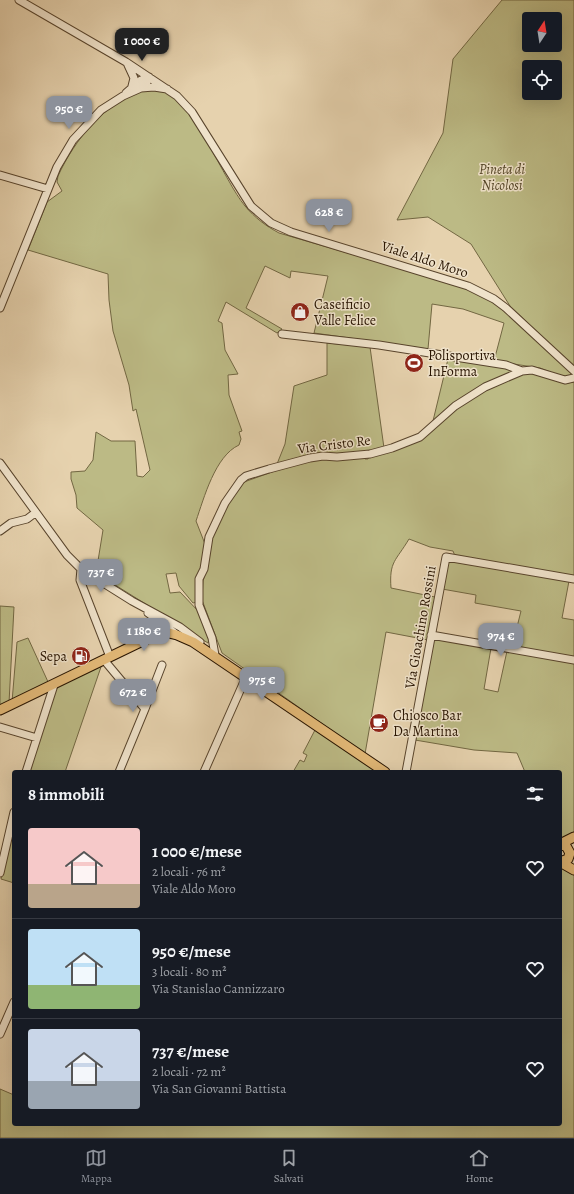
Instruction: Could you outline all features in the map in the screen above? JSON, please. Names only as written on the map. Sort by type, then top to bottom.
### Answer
[{"type":"main road","points":[[0,710],[153,636],[161,634],[177,635],[193,642],[215,656],[382,770]]},
{"type":"main road","points":[[562,844],[574,837]]},
{"type":"main road","points":[[562,862],[566,861],[571,857],[574,844]]},
{"type":"main road","points":[[562,845],[566,846],[571,857]]},
{"type":"main road","points":[[562,863],[574,870]]},
{"type":"street","name":"Viale Aldo Moro","points":[[19,0],[126,62],[177,96],[192,112],[245,198],[256,211],[271,223],[291,232],[468,286],[494,299],[506,308],[574,371]]},
{"type":"street","points":[[126,62],[134,78],[132,87]]},
{"type":"street","points":[[123,96],[145,77],[149,77]]},
{"type":"street","points":[[0,308],[57,167],[73,140],[101,110],[123,96],[141,88],[146,84],[149,77]]},
{"type":"street","points":[[141,88],[154,87],[169,90]]},
{"type":"street","points":[[0,175],[48,189]]},
{"type":"street","points":[[282,334],[387,346],[506,365],[522,371]]},
{"type":"street","name":"Via Cristo Re","points":[[215,656],[212,638],[199,605],[199,579],[204,569],[209,537],[225,503],[241,480],[246,476],[310,458],[370,454],[392,448],[420,437],[455,406],[485,387],[522,371],[532,370],[565,380],[574,378]]},
{"type":"street","points":[[0,463],[67,555],[81,569],[132,601],[180,627],[215,656]]},
{"type":"street","points":[[0,531],[11,523],[27,519],[35,513]]},
{"type":"street","name":"Via Gioachino Rossini","points":[[406,770],[446,557],[574,579]]},
{"type":"street","points":[[81,569],[80,580],[107,658],[145,709]]},
{"type":"street","points":[[132,601],[177,635]]},
{"type":"street","points":[[431,635],[574,660]]},
{"type":"street","points":[[119,770],[162,665]]},
{"type":"street","points":[[205,770],[246,677]]},
{"type":"street","points":[[27,770],[54,685]]},
{"type":"street","points":[[0,727],[37,738]]},
{"type":"street","points":[[0,873],[12,821]]},
{"type":"street","points":[[0,1034],[12,1007]]},
{"type":"green space","name":"Pineta di Nicolosi","points":[[502,0],[574,0],[574,367],[510,306],[471,244],[428,217],[397,220],[443,133],[453,59]]},
{"type":"green space","points":[[145,90],[157,90],[164,92],[175,99],[186,111],[208,143],[245,206],[270,228],[279,233],[444,281],[478,294],[498,306],[517,321],[571,373],[571,375],[565,378],[540,368],[494,361],[504,323],[463,309],[432,304],[428,349],[314,333],[328,276],[291,271],[290,278],[265,266],[246,308],[282,329],[277,333],[226,302],[218,321],[222,323],[225,350],[238,374],[228,375],[229,395],[242,431],[239,432],[241,439],[239,445],[223,458],[217,468],[196,521],[205,544],[197,602],[193,603],[179,586],[176,573],[166,574],[170,593],[180,592],[200,613],[209,638],[208,643],[96,573],[103,530],[77,508],[71,472],[85,471],[93,460],[96,432],[111,441],[135,441],[137,476],[143,477],[150,470],[136,409],[133,411],[129,385],[113,331],[109,300],[108,274],[28,250],[47,202],[62,191],[57,182],[58,176],[65,162],[82,136],[104,113],[117,103]]},
{"type":"green space","points":[[327,343],[370,347],[384,448],[337,455],[314,453],[277,464],[285,444],[294,386],[327,375]]},
{"type":"green space","points":[[448,359],[492,365],[510,369],[512,373],[501,378],[432,425]]},
{"type":"green space","points":[[525,373],[545,375],[567,383],[574,382],[574,576],[455,556],[453,551],[430,547],[409,539],[392,566],[391,588],[435,597],[428,640],[386,632],[365,754],[222,653],[202,600],[203,581],[211,538],[227,505],[244,482],[286,467],[320,459],[364,457],[365,459],[368,459],[369,456],[422,438],[431,432],[456,409],[476,395]]},
{"type":"green space","points":[[448,561],[569,581],[562,618],[574,620],[574,658],[512,647],[521,611],[475,603],[476,595],[442,589]]},
{"type":"green space","points":[[0,606],[14,607],[9,703],[0,708]]},
{"type":"green space","points":[[28,638],[49,684],[12,702],[17,642]]},
{"type":"green space","points":[[432,638],[491,648],[484,689],[498,692],[507,651],[574,662],[574,832],[562,838],[562,770],[524,770],[517,753],[474,750],[415,740]]},
{"type":"green space","points":[[102,664],[66,770],[30,770],[55,688]]},
{"type":"green space","points":[[315,730],[375,770],[294,770],[300,760],[304,762],[307,755],[303,753]]},
{"type":"green space","points":[[12,831],[12,882],[1,879]]},
{"type":"green space","points":[[562,867],[574,872],[574,1138],[0,1138],[0,1089],[12,1094],[12,1126],[562,1126]]},
{"type":"place","name":"Caseificio Valle Felice","points":[[300,312]]},
{"type":"place","name":"Polisportiva InForma","points":[[414,363]]},
{"type":"place","name":"Sepa","points":[[81,656]]},
{"type":"place","name":"Chiosco Bar Da Martina","points":[[379,723]]}]
